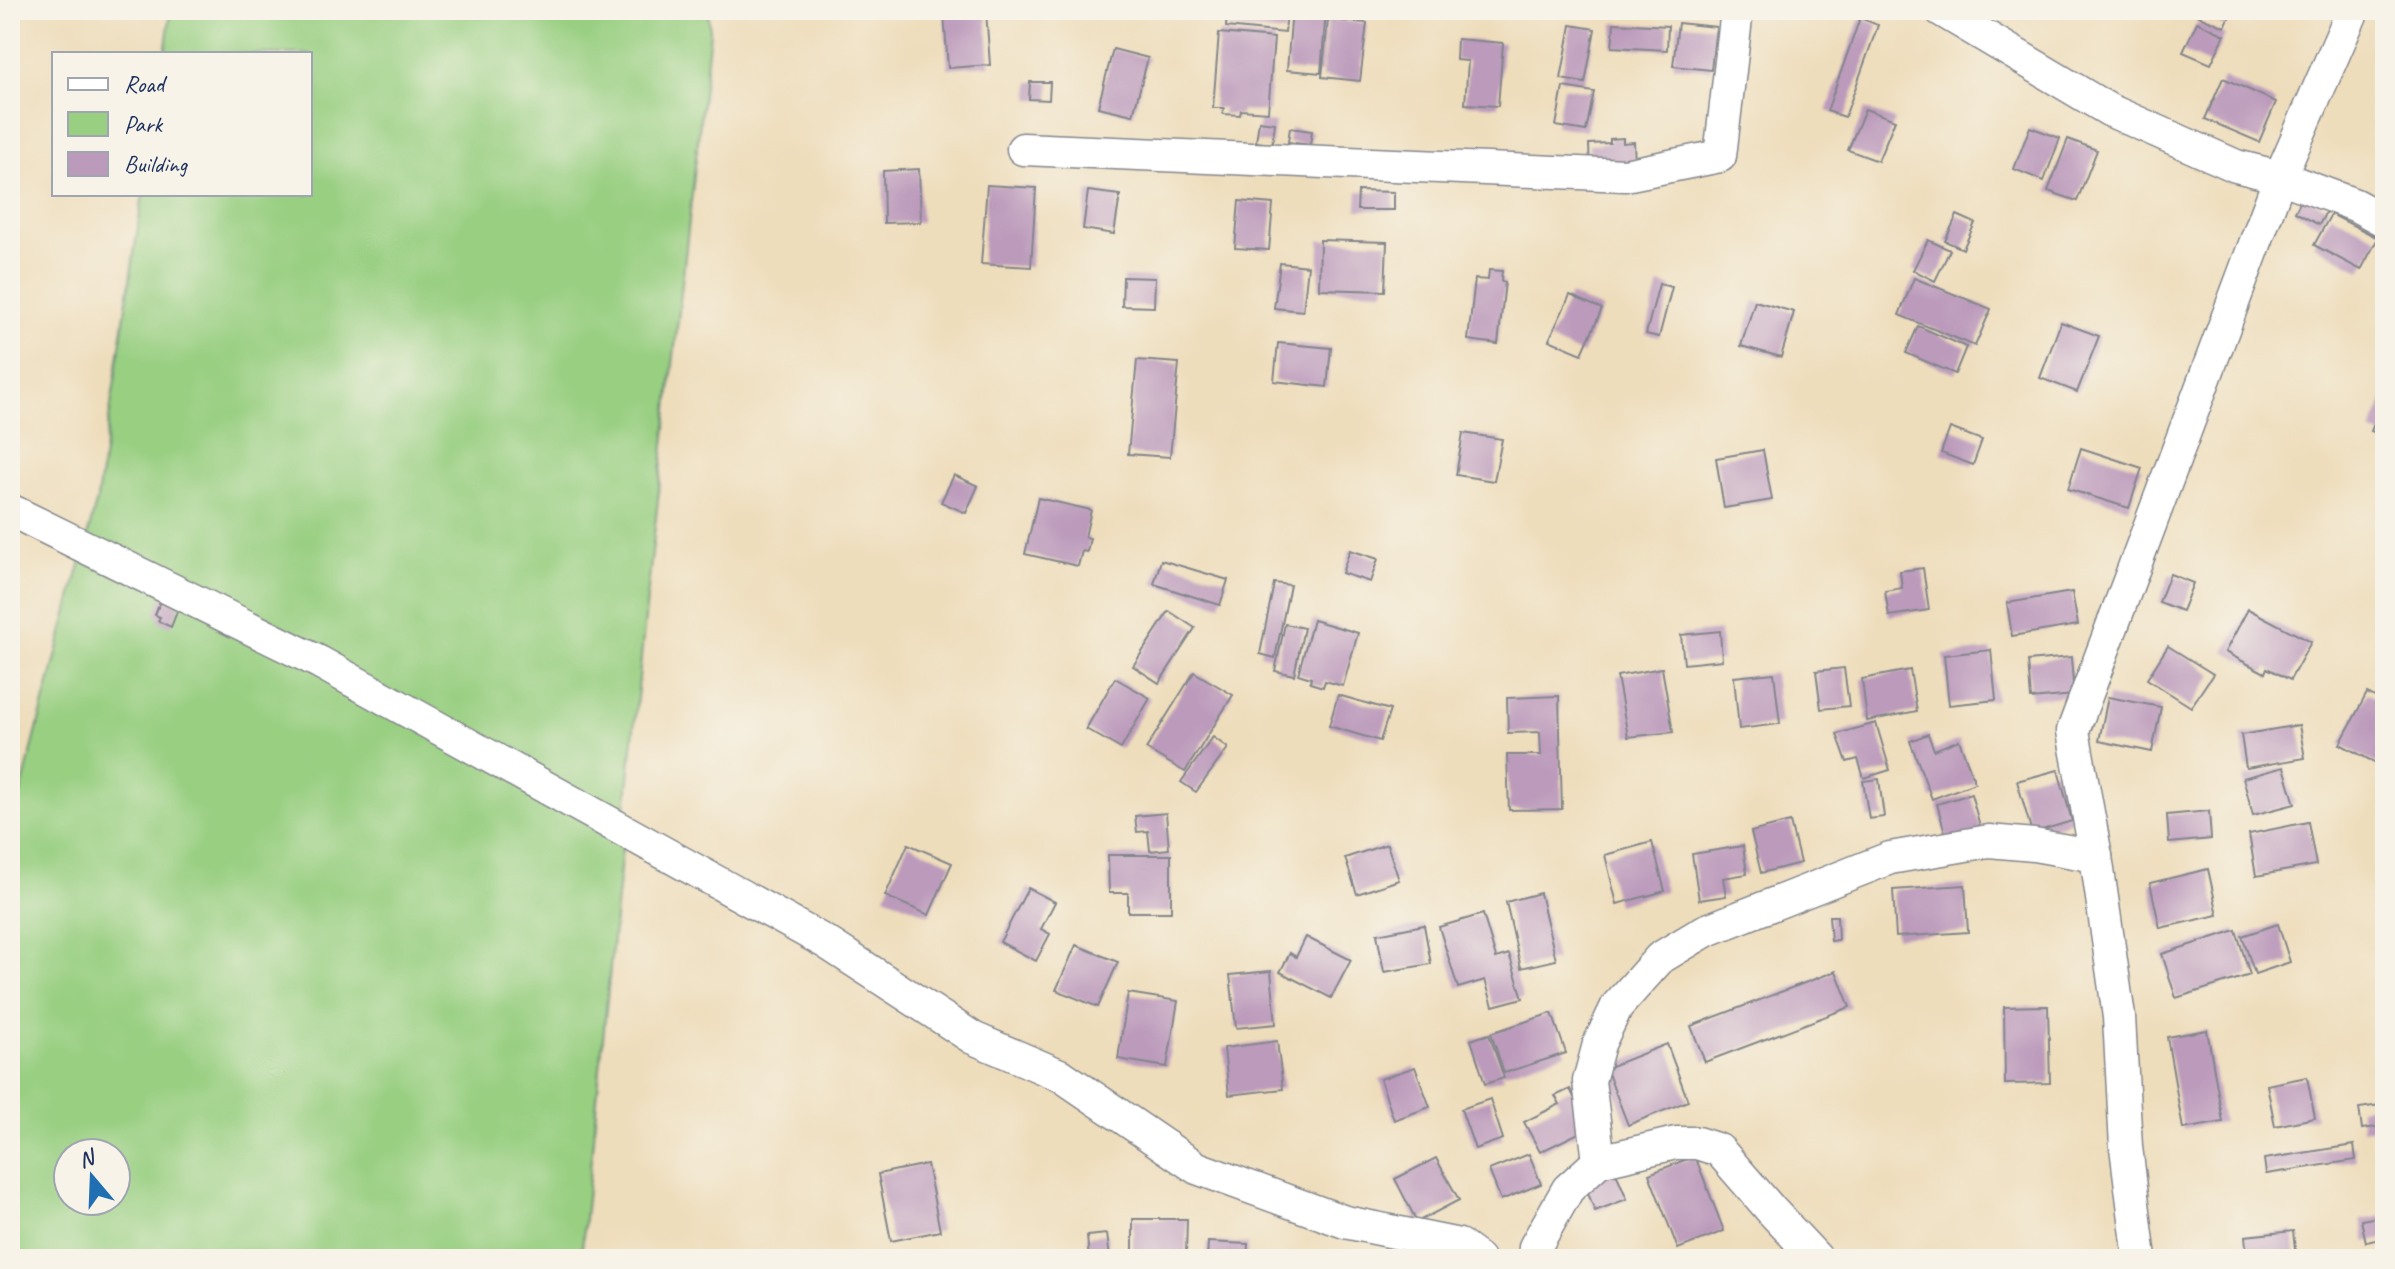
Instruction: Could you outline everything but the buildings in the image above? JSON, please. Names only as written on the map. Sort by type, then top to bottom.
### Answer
[{"type":"street","points":[[1023,149],[1625,175],[1720,156],[1737,10]]},
{"type":"street","points":[[1941,10],[2109,110],[2236,166],[2280,177],[2355,205],[2385,221]]},
{"type":"street","points":[[2140,1259],[2126,1147],[2119,1017],[2096,856],[2073,731],[2280,177],[2353,10]]},
{"type":"street","points":[[10,510],[319,662],[813,935],[973,1038],[1062,1076],[1197,1168],[1345,1222],[1459,1245],[1478,1259]]},
{"type":"street","points":[[1599,1161],[1589,1081],[1599,1044],[1617,1006],[1660,958],[1705,931],[1890,858],[1989,841],[2096,856]]},
{"type":"street","points":[[1534,1259],[1535,1247],[1568,1189],[1599,1161],[1676,1143],[1697,1143],[1719,1150],[1817,1259]]},
{"type":"green space","points":[[171,10],[708,10],[710,32],[647,598],[581,1259],[10,1259],[10,834],[97,499],[143,196],[312,196],[312,52],[165,52]]}]
